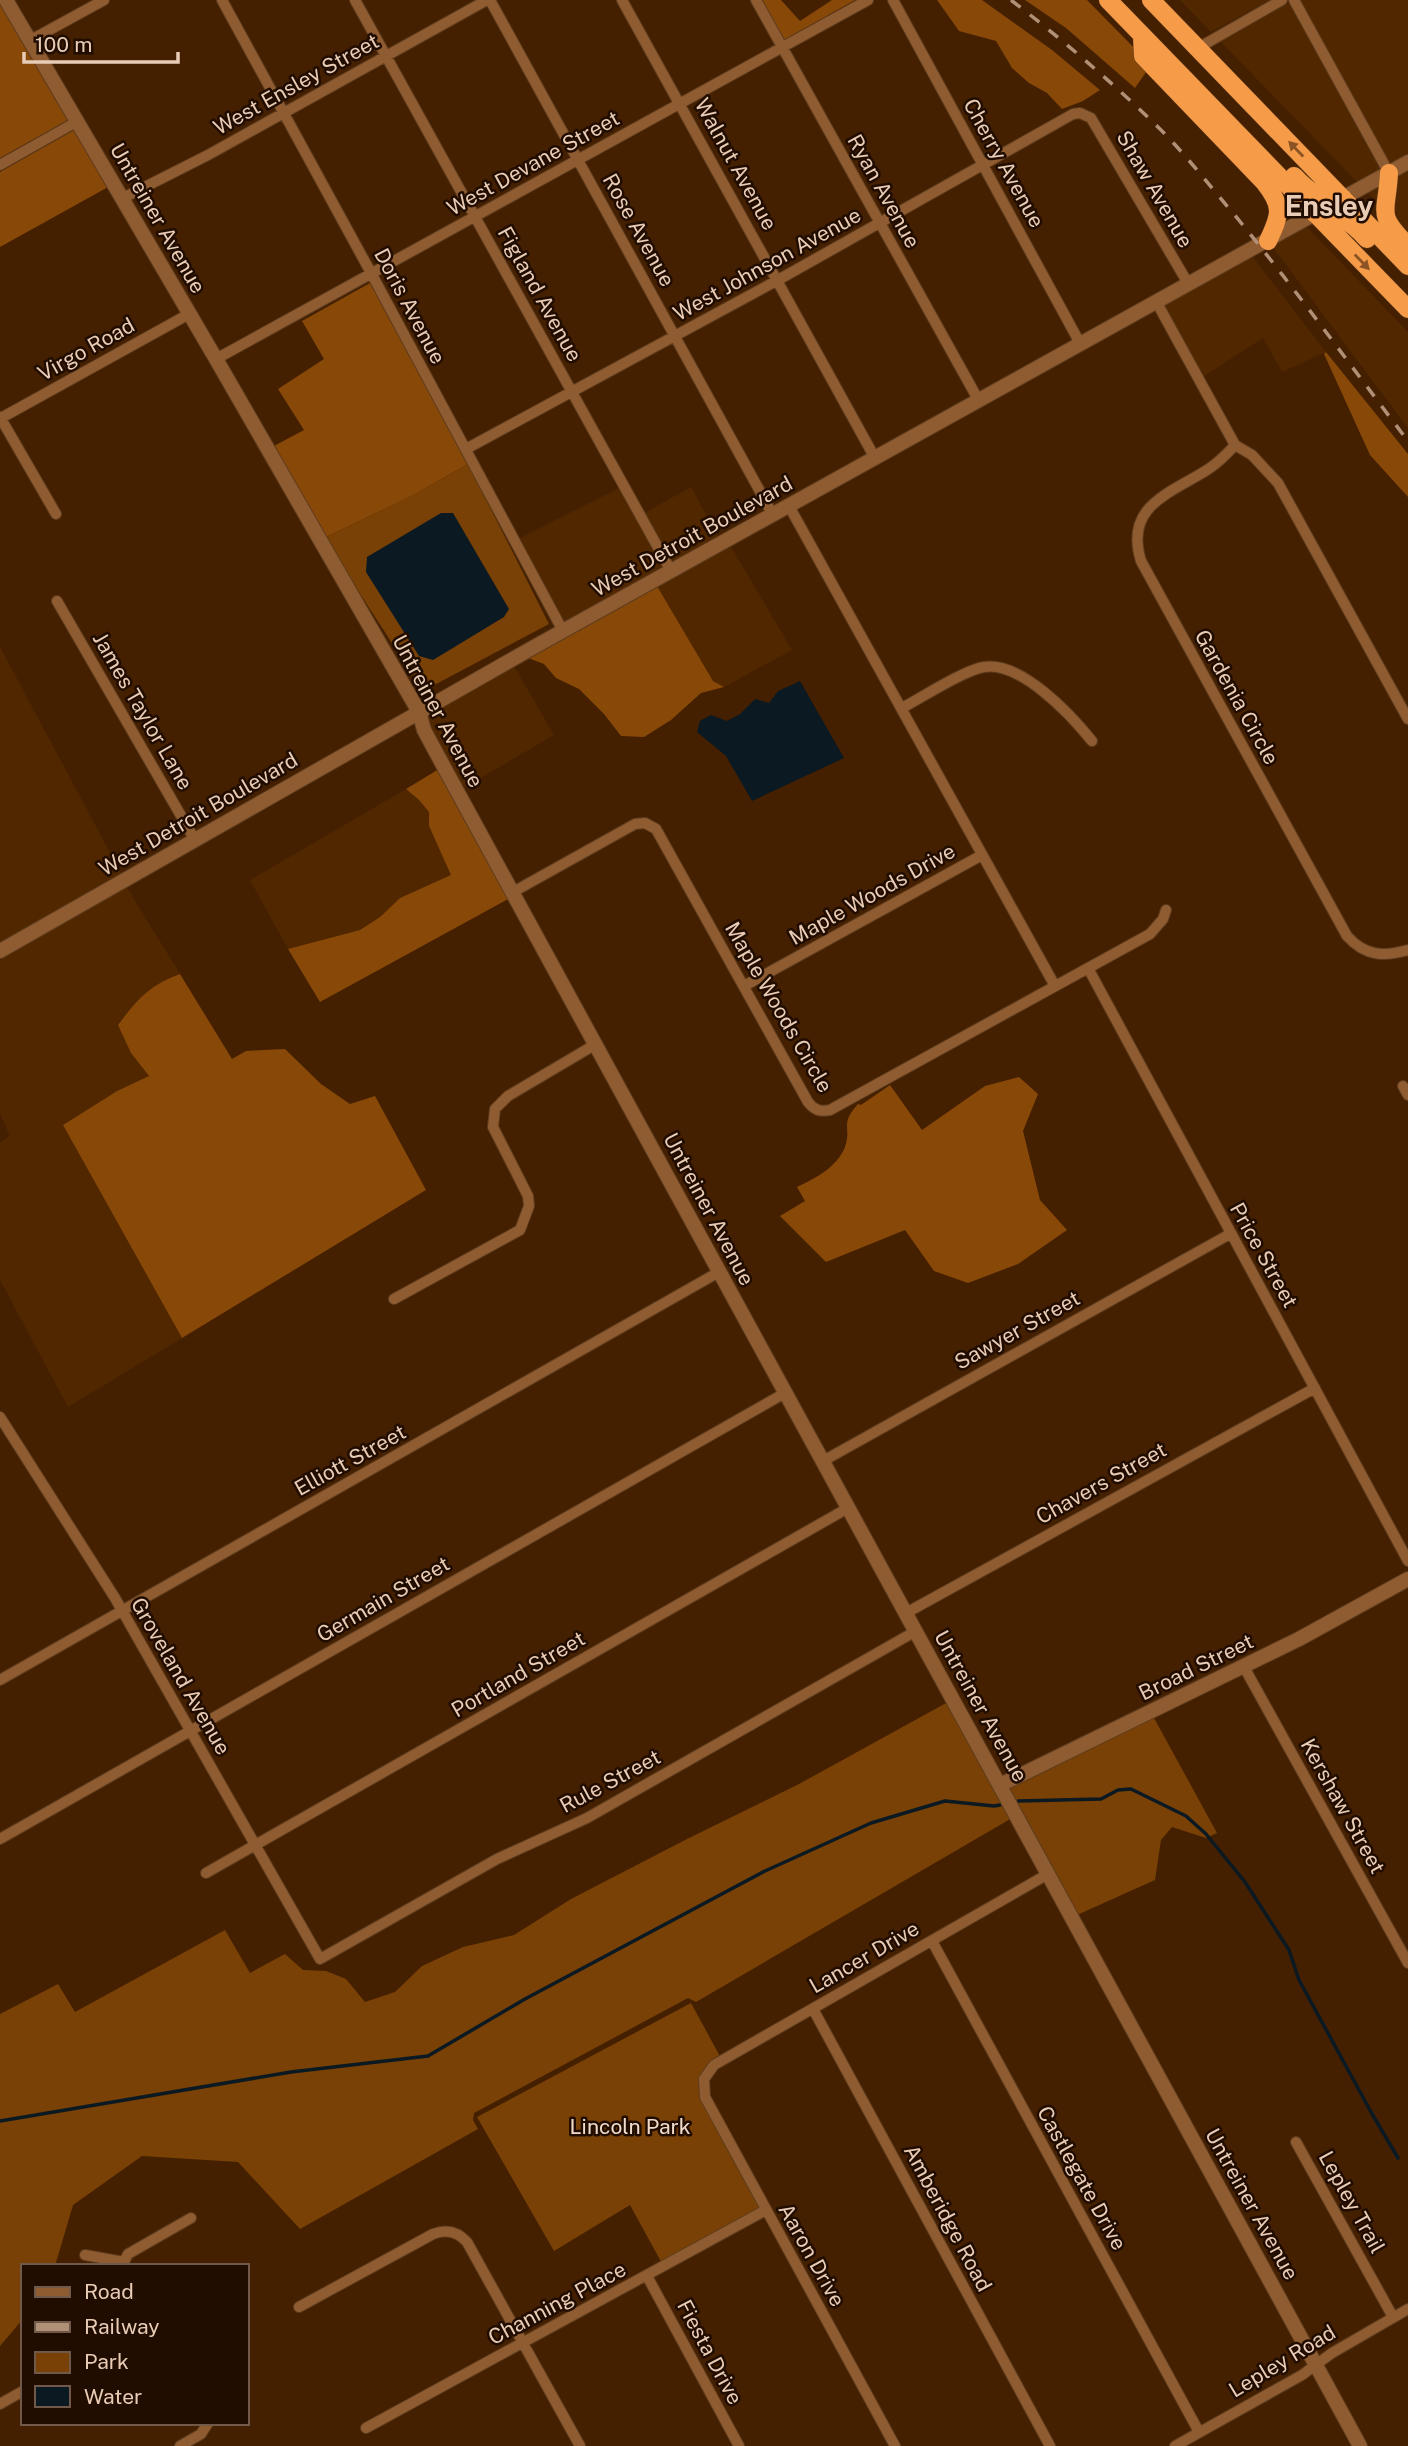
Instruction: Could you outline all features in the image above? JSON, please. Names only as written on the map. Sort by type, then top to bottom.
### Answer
[{"type":"highway","points":[[1108,0],[1408,309]]},
{"type":"highway","points":[[1151,0],[1408,265]]},
{"type":"highway","points":[[1142,36],[1143,56],[1278,199],[1278,214],[1268,241]]},
{"type":"highway","points":[[1172,67],[1201,81],[1305,187],[1321,198],[1343,198]]},
{"type":"highway","points":[[1389,173],[1384,215],[1390,228],[1408,246]]},
{"type":"highway","points":[[1315,214],[1337,215],[1356,227],[1408,282]]},
{"type":"street","name":"Untreiner Avenue","points":[[6,0],[419,712],[424,730],[1360,2446]]},
{"type":"street","points":[[31,40],[104,0]]},
{"type":"street","name":"Doris Avenue","points":[[222,0],[563,631]]},
{"type":"street","name":"Figland Avenue","points":[[355,0],[671,571]]},
{"type":"street","name":"West Ensley Street","points":[[123,198],[208,155],[488,0]]},
{"type":"street","name":"Rose Avenue","points":[[488,0],[773,515]]},
{"type":"street","name":"Walnut Avenue","points":[[622,0],[875,458]]},
{"type":"street","name":"Ryan Avenue","points":[[757,0],[979,401]]},
{"type":"street","name":"West Devane Street","points":[[216,359],[867,0]]},
{"type":"street","name":"Cherry Avenue","points":[[892,0],[1081,345]]},
{"type":"street","points":[[1198,48],[1282,0]]},
{"type":"street","points":[[1294,0],[1389,173]]},
{"type":"street","name":"West Johnson Avenue","points":[[466,449],[676,337],[1073,114],[1086,115]]},
{"type":"street","name":"Shaw Avenue","points":[[1086,115],[1091,118],[1189,285]]},
{"type":"street","points":[[0,165],[78,121]]},
{"type":"street","name":"West Detroit Boulevard","points":[[0,951],[563,631],[1408,162]]},
{"type":"street","points":[[1157,303],[1235,445],[1252,455],[1278,483],[1408,719]]},
{"type":"street","name":"Virgo Road","points":[[0,418],[190,314]]},
{"type":"street","points":[[0,418],[56,514]]},
{"type":"street","name":"Gardenia Circle","points":[[1235,445],[1212,467],[1148,507],[1142,517],[1137,538],[1141,561],[1347,936],[1373,954],[1383,955],[1408,950]]},
{"type":"street","points":[[789,506],[1055,986]]},
{"type":"street","name":"James Taylor Lane","points":[[57,601],[195,840]]},
{"type":"street","points":[[902,708],[973,670],[994,666],[1033,684],[1092,741]]},
{"type":"street","name":"Maple Woods Circle","points":[[513,892],[635,824],[650,825],[656,829],[808,1102],[817,1110],[823,1111],[830,1110],[1150,934],[1163,919],[1166,910]]},
{"type":"street","name":"Maple Woods Drive","points":[[744,986],[982,855]]},
{"type":"street","name":"Price Street","points":[[1088,968],[1408,1562]]},
{"type":"street","points":[[394,1299],[520,1230],[529,1206],[528,1196],[493,1127],[495,1109],[508,1096],[596,1044]]},
{"type":"street","name":"Sawyer Street","points":[[822,1461],[1230,1234]]},
{"type":"street","name":"Elliott Street","points":[[0,1680],[719,1272]]},
{"type":"street","name":"Chavers Street","points":[[906,1613],[1315,1388]]},
{"type":"street","name":"Germain Street","points":[[0,1839],[785,1393]]},
{"type":"street","name":"Groveland Avenue","points":[[0,1417],[123,1612],[320,1959]]},
{"type":"street","name":"Portland Street","points":[[206,1873],[848,1508]]},
{"type":"street","name":"Broad Street","points":[[1000,1785],[1244,1667],[1408,1580]]},
{"type":"street","name":"Rule Street","points":[[320,1959],[497,1858],[587,1818],[915,1631]]},
{"type":"street","name":"Kershaw Street","points":[[1244,1667],[1408,1963]]},
{"type":"street","name":"Lancer Drive","points":[[704,2080],[714,2065],[1048,1874]]},
{"type":"street","name":"Castlegate Drive","points":[[932,1941],[1199,2432]]},
{"type":"street","name":"Amberidge Road","points":[[813,2009],[1050,2446]]},
{"type":"street","name":"Aaron Drive","points":[[704,2080],[705,2097],[895,2446]]},
{"type":"street","name":"Lepley Trail","points":[[1296,2142],[1393,2317]]},
{"type":"street","name":"Channing Place","points":[[366,2428],[766,2210]]},
{"type":"street","points":[[85,2255],[124,2264],[128,2254],[191,2218]]},
{"type":"street","points":[[299,2307],[433,2234],[455,2232],[467,2242],[580,2446]]},
{"type":"street","name":"Fiesta Drive","points":[[647,2276],[739,2446]]},
{"type":"street","name":"Lepley Road","points":[[1175,2446],[1302,2375],[1408,2309]]},
{"type":"street","points":[[0,2404],[21,2392]]},
{"type":"street","points":[[180,2446],[201,2434],[207,2425]]},
{"type":"shaded area","points":[[762,0],[781,0],[800,21],[832,0],[855,0],[784,40]]},
{"type":"shaded area","points":[[937,0],[982,0],[1052,50],[1100,90],[1083,101],[1062,109],[1047,93],[1029,83],[1012,68],[996,41],[959,31]]},
{"type":"shaded area","points":[[1025,0],[1087,0],[1151,65],[1135,88],[1066,28]]},
{"type":"shaded area","points":[[1180,0],[1270,0],[1211,32]]},
{"type":"shaded area","points":[[1299,0],[1408,0],[1408,156],[1390,165]]},
{"type":"shaded area","points":[[0,1],[70,119],[0,158]]},
{"type":"shaded area","points":[[1289,3],[1381,170],[1358,183],[1220,41]]},
{"type":"shaded area","points":[[76,129],[110,186],[0,247],[0,172]]},
{"type":"shaded area","points":[[1408,169],[1408,235],[1367,192]]},
{"type":"shaded area","points":[[1306,226],[1408,332],[1408,428],[1272,246]]},
{"type":"shaded area","points":[[1252,256],[1326,352],[1282,372],[1263,338],[1204,376],[1164,306]]},
{"type":"shaded area","points":[[370,283],[468,464],[410,497],[324,538],[272,447],[304,430],[278,389],[324,359],[302,321]]},
{"type":"shaded area","points":[[1326,352],[1408,454],[1408,497],[1370,455],[1324,354]]},
{"type":"shaded area","points":[[691,487],[719,538],[672,563],[644,513]]},
{"type":"shaded area","points":[[619,488],[663,568],[565,624],[520,538]]},
{"type":"shaded area","points":[[730,545],[792,650],[724,687],[713,681],[657,586]]},
{"type":"shaded area","points":[[657,586],[713,681],[724,687],[701,693],[671,720],[644,737],[621,736],[579,689],[556,678],[544,664],[528,658]]},
{"type":"shaded area","points":[[0,647],[122,875],[0,945]]},
{"type":"shaded area","points":[[514,666],[554,735],[462,789],[429,728],[426,715]]},
{"type":"shaded area","points":[[439,769],[510,898],[320,1002],[288,949],[360,930],[380,917],[400,898],[451,875],[429,826],[429,812],[406,789]]},
{"type":"shaded area","points":[[406,789],[429,812],[429,826],[452,875],[400,898],[380,917],[360,930],[288,949],[250,880]]},
{"type":"shaded area","points":[[126,886],[180,974],[165,980],[131,1053],[149,1076],[117,1091],[63,1125],[182,1338],[68,1407],[0,1280],[0,1143],[10,1136],[0,1114],[0,958]]},
{"type":"shaded area","points":[[180,974],[232,1059],[246,1051],[285,1049],[321,1084],[350,1104],[375,1096],[426,1190],[182,1338],[63,1125],[117,1091],[149,1076],[131,1053],[118,1025],[145,994],[160,983]]},
{"type":"shaded area","points":[[1019,1077],[1038,1094],[1023,1131],[1040,1200],[1067,1230],[1018,1264],[968,1283],[934,1271],[905,1230],[826,1262],[780,1216],[805,1201],[797,1187],[825,1171],[837,1160],[845,1147],[847,1122],[852,1111],[858,1104],[861,1105],[890,1085],[922,1130],[985,1086]]},
{"type":"green space","points":[[468,464],[549,624],[423,691],[324,538],[410,497]]},
{"type":"green space","points":[[948,1702],[1012,1818],[696,2002],[688,1998],[474,2113],[473,2120],[478,2129],[300,2229],[238,2162],[142,2156],[73,2205],[56,2264],[21,2264],[21,2321],[0,2346],[0,2014],[58,1984],[75,2012],[225,1930],[250,1973],[285,1954],[303,1970],[326,1971],[346,1979],[365,2002],[395,1992],[422,1966],[463,1947],[514,1935],[571,1899],[799,1784]]},
{"type":"green space","points":[[1154,1718],[1217,1833],[1206,1838],[1172,1827],[1161,1840],[1155,1880],[1077,1915],[1008,1788]]},
{"type":"green space","name":"Lincoln Park","points":[[691,2003],[722,2060],[703,2088],[766,2210],[664,2267],[630,2205],[554,2251],[477,2117]]},
{"type":"water","points":[[441,513],[453,513],[509,609],[504,617],[433,660],[419,656],[366,572],[367,557]]},
{"type":"water","points":[[800,681],[844,758],[752,801],[726,756],[697,732],[700,721],[711,715],[727,721],[740,714],[755,699],[769,703],[778,691]]},
{"type":"waterway","points":[[1018,1801],[1101,1799],[1118,1790],[1131,1789],[1186,1816],[1206,1834],[1245,1882],[1289,1950],[1299,1980],[1398,2158]]},
{"type":"waterway","points":[[0,2121],[291,2072],[428,2056],[525,1999],[765,1871],[871,1823],[945,1801],[1000,1805]]},
{"type":"railway","points":[[1011,0],[1069,46],[1179,149],[1278,269],[1408,441]]},
{"type":"district","name":"Ensley","points":[[1329,205]]}]
